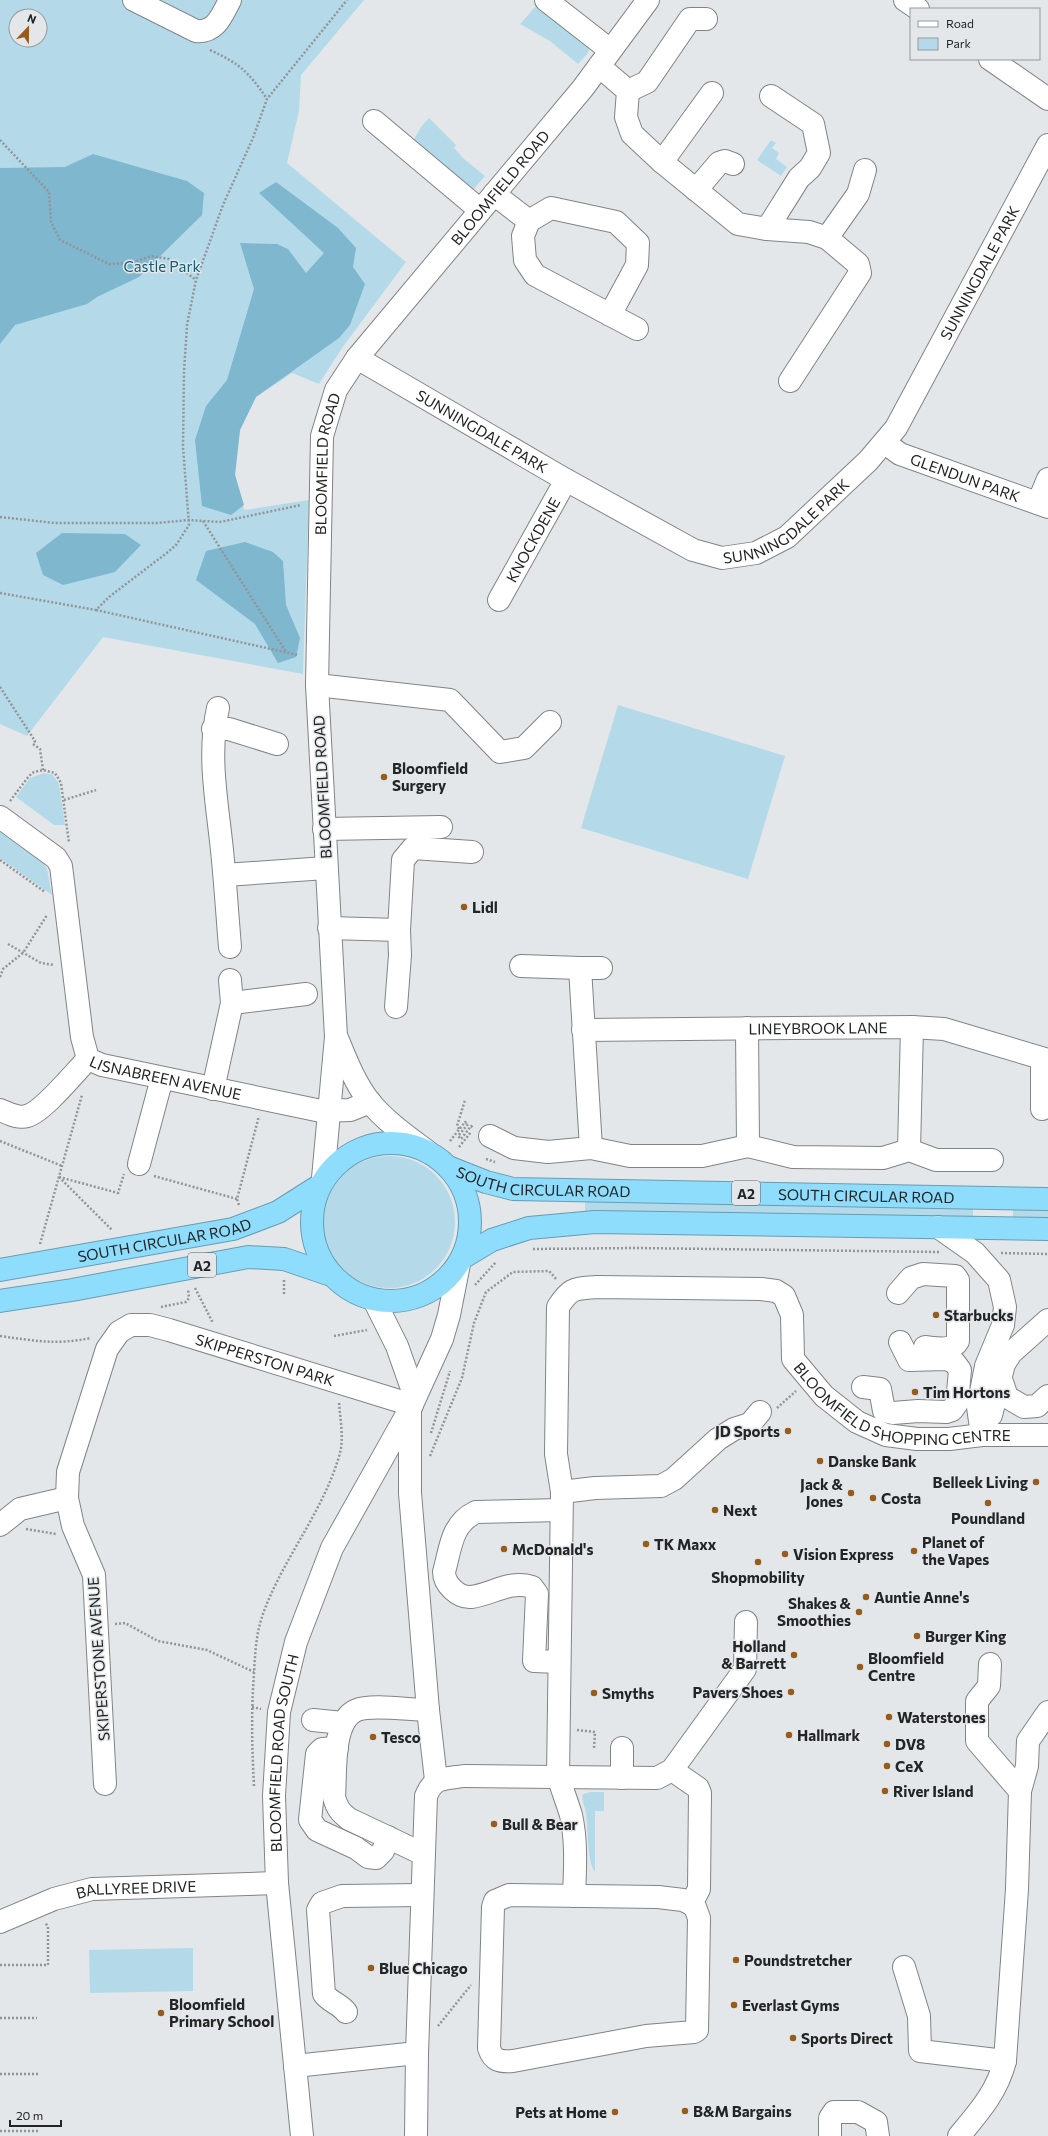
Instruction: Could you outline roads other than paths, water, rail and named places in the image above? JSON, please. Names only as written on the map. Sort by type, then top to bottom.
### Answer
[{"type":"highway","name":"A2","points":[[382,1143],[406,1144],[428,1152],[448,1167],[460,1182],[468,1201],[470,1214],[469,1240],[460,1261],[443,1283],[422,1296],[399,1302],[374,1300],[358,1295],[344,1287],[331,1276],[318,1256],[311,1232],[312,1208],[321,1182],[339,1161],[359,1148],[382,1143]]},
{"type":"highway","name":"SOUTH CIRCULAR ROAD","points":[[448,1167],[486,1182],[513,1189],[1048,1199]]},
{"type":"highway","name":"SOUTH CIRCULAR ROAD","points":[[0,1270],[233,1229],[278,1212],[321,1182]]},
{"type":"highway","name":"SOUTH CIRCULAR ROAD","points":[[460,1261],[492,1240],[529,1228],[595,1222],[1048,1230]]},
{"type":"highway","name":"SOUTH CIRCULAR ROAD","points":[[0,1301],[72,1290],[248,1257],[284,1259],[331,1276]]},
{"type":"street","points":[[134,0],[196,31],[205,32],[214,27],[230,0]]},
{"type":"street","points":[[546,0],[605,58],[628,91],[626,117],[632,134],[662,162],[738,224],[767,229],[810,232],[827,238],[858,264],[860,273],[790,381]]},
{"type":"street","name":"BLOOMFIELD ROAD","points":[[321,1182],[336,1037],[317,685],[322,436],[336,390],[357,358],[605,58],[648,0]]},
{"type":"street","points":[[905,0],[917,8]]},
{"type":"street","points":[[628,91],[647,82],[690,19],[706,19]]},
{"type":"street","points":[[991,60],[1048,99]]},
{"type":"street","points":[[662,162],[712,93]]},
{"type":"street","points":[[767,229],[799,178],[810,168],[819,153],[814,124],[771,96]]},
{"type":"street","points":[[374,121],[480,210]]},
{"type":"street","name":"SUNNINGDALE PARK","points":[[357,358],[566,480],[693,550],[722,558],[756,553],[787,537],[885,442],[896,428],[1048,145]]},
{"type":"street","points":[[696,190],[719,163],[725,161],[733,164]]},
{"type":"street","points":[[827,238],[858,194],[865,170]]},
{"type":"street","points":[[494,194],[529,221]]},
{"type":"street","points":[[610,315],[637,265],[638,242],[616,222],[551,208],[529,221],[523,236],[525,260],[535,275],[610,315],[637,329]]},
{"type":"street","name":"GLENDUN PARK","points":[[885,442],[900,454],[1043,505]]},
{"type":"street","points":[[1043,505],[1048,479]]},
{"type":"street","name":"KNOCKDENE","points":[[500,600],[566,480]]},
{"type":"street","points":[[317,685],[450,700],[500,752],[524,748],[550,722]]},
{"type":"street","points":[[230,947],[225,875],[212,760],[216,718],[229,729],[277,744]]},
{"type":"street","name":"LISNABREEN AVENUE","points":[[5,810],[56,858],[61,866],[60,899],[73,959],[82,1037],[88,1059],[102,1065],[265,1100],[329,1112],[350,1110],[370,1102]]},
{"type":"street","points":[[324,829],[441,827]]},
{"type":"street","points":[[396,1007],[400,955],[399,930],[403,860],[413,848],[472,852]]},
{"type":"street","points":[[225,875],[326,868]]},
{"type":"street","points":[[329,928],[399,930]]},
{"type":"street","points":[[521,966],[590,968],[583,1030],[591,1148]]},
{"type":"street","points":[[213,1089],[232,1003],[230,980]]},
{"type":"street","points":[[232,1003],[306,994]]},
{"type":"street","points":[[909,1150],[912,1027]]},
{"type":"street","name":"LINEYBROOK LANE","points":[[583,1030],[912,1027],[944,1029],[1045,1060]]},
{"type":"street","points":[[746,1028],[748,1146]]},
{"type":"street","name":"BLOOMFIELD ROAD","points":[[336,1037],[350,1071],[370,1102],[403,1133],[428,1152]]},
{"type":"street","points":[[0,1110],[15,1116],[26,1116],[40,1108],[88,1059]]},
{"type":"street","points":[[1042,1109],[1045,1060]]},
{"type":"street","points":[[139,1164],[162,1078]]},
{"type":"street","points":[[490,1136],[514,1148],[541,1151],[591,1148],[630,1156],[702,1156],[748,1146],[793,1157],[883,1158],[909,1150],[936,1160],[992,1160]]},
{"type":"street","points":[[938,1227],[975,1253],[999,1280],[1005,1307],[1003,1324],[986,1366],[978,1407],[982,1435]]},
{"type":"street","name":"BLOOMFIELD ROAD SOUTH","points":[[302,2136],[277,1883],[274,1796],[278,1721],[296,1642],[332,1548],[412,1403],[442,1339],[449,1315],[460,1261]]},
{"type":"street","points":[[863,1387],[880,1389],[884,1411],[893,1414],[918,1410],[946,1412],[952,1410],[957,1403],[960,1370],[954,1362],[946,1359],[909,1360],[900,1342],[912,1346],[951,1348],[955,1346],[958,1341],[958,1280],[955,1276],[922,1274],[911,1278],[898,1293]]},
{"type":"street","name":"BLOOMFIELD SHOPPING CENTRE","points":[[562,1501],[556,1454],[558,1307],[568,1292],[578,1288],[761,1289],[776,1291],[784,1296],[792,1315],[793,1359],[808,1379],[824,1396],[857,1422],[886,1435],[917,1439],[948,1439],[982,1435],[1048,1435]]},
{"type":"street","points":[[374,1300],[397,1346],[412,1403],[410,1493],[428,1710],[436,1780]]},
{"type":"street","points":[[982,1435],[990,1416],[1004,1364],[1011,1353],[1048,1320]]},
{"type":"street","name":"SKIPPERSTON PARK","points":[[119,1332],[131,1325],[150,1325],[412,1403]]},
{"type":"street","name":"SKIPERSTONE AVENUE","points":[[105,1784],[94,1574],[73,1526],[67,1498],[68,1472],[85,1414],[108,1348],[119,1332]]},
{"type":"street","points":[[1000,1376],[1008,1397],[1024,1407],[1038,1406],[1042,1404],[1048,1396]]},
{"type":"street","points":[[948,1439],[978,1407]]},
{"type":"street","points":[[559,1662],[534,1661],[537,1594],[532,1587],[522,1584],[509,1585],[471,1597],[464,1596],[448,1585],[444,1578],[444,1572],[456,1527],[466,1517],[476,1512],[562,1501],[618,1487],[662,1486],[674,1479],[718,1439],[734,1429],[750,1424],[760,1412]]},
{"type":"street","points":[[0,1525],[20,1509],[67,1498]]},
{"type":"street","points":[[562,1501],[558,1776],[570,1815],[574,1837],[576,1861],[574,1896]]},
{"type":"street","points":[[416,2136],[416,2053],[423,1854],[426,1796],[430,1786],[436,1780],[464,1776],[657,1778],[672,1770],[745,1669],[746,1622]]},
{"type":"street","points":[[990,1664],[989,1686],[977,1702],[977,1740],[1020,1791]]},
{"type":"street","points":[[423,1854],[349,1819],[340,1813],[336,1806],[334,1797],[338,1736],[343,1723],[350,1714],[358,1709],[370,1708],[428,1710]]},
{"type":"street","points":[[959,2136],[982,2109],[996,2086],[1005,2061],[1017,1889],[1020,1791],[1027,1766],[1028,1741],[1048,1712]]},
{"type":"street","points":[[313,1720],[343,1723]]},
{"type":"street","points":[[337,1748],[322,1750],[317,1754],[310,1820],[317,1830],[356,1848],[368,1857],[376,1858],[383,1851],[388,1837]]},
{"type":"street","points":[[622,1748],[622,1778]]},
{"type":"street","points":[[672,1770],[698,1788],[700,1793],[699,1889],[691,1904]]},
{"type":"street","name":"BALLYREE DRIVE","points":[[0,1922],[36,1906],[76,1892],[92,1889],[277,1883]]},
{"type":"street","points":[[346,2012],[341,2006],[328,1999],[324,1994],[318,1910],[322,1903],[342,1896],[422,1895]]},
{"type":"street","points":[[508,1895],[574,1896],[658,1897],[683,1900],[695,1907],[699,1918],[698,2026],[694,2032],[646,2036],[501,2062],[492,2056],[489,2048],[493,1907],[495,1901],[508,1895]]},
{"type":"street","points":[[904,1967],[919,2016],[920,2051],[1005,2061]]},
{"type":"street","points":[[295,2066],[416,2053]]},
{"type":"street","points":[[830,2136],[830,2118],[834,2112],[858,2112],[876,2122],[878,2136]]},
{"type":"place","name":"Bloomfield Surgery","points":[[384,777]]},
{"type":"place","name":"Lidl","points":[[464,907]]},
{"type":"place","name":"Starbucks","points":[[936,1315]]},
{"type":"place","name":"Tim Hortons","points":[[915,1392]]},
{"type":"place","name":"JD Sports","points":[[788,1431]]},
{"type":"place","name":"Danske Bank","points":[[820,1461]]},
{"type":"place","name":"Belleek Living","points":[[1036,1482]]},
{"type":"place","name":"Jack & Jones","points":[[851,1493]]},
{"type":"place","name":"Costa","points":[[873,1498]]},
{"type":"place","name":"Poundland","points":[[988,1503]]},
{"type":"place","name":"Next","points":[[715,1510]]},
{"type":"place","name":"TK Maxx","points":[[646,1544]]},
{"type":"place","name":"McDonald's","points":[[504,1549]]},
{"type":"place","name":"Planet of the Vapes","points":[[914,1551]]},
{"type":"place","name":"Vision Express","points":[[785,1554]]},
{"type":"place","name":"Shopmobility","points":[[758,1562]]},
{"type":"place","name":"Auntie Anne's","points":[[866,1597]]},
{"type":"place","name":"Shakes & Smoothies","points":[[859,1612]]},
{"type":"place","name":"Burger King","points":[[917,1636]]},
{"type":"place","name":"Holland & Barrett","points":[[794,1655]]},
{"type":"place","name":"Bloomfield Centre","points":[[860,1667]]},
{"type":"place","name":"Pavers Shoes","points":[[791,1692]]},
{"type":"place","name":"Smyths","points":[[594,1693]]},
{"type":"place","name":"Waterstones","points":[[889,1717]]},
{"type":"place","name":"Hallmark","points":[[789,1735]]},
{"type":"place","name":"Tesco","points":[[373,1737]]},
{"type":"place","name":"DV8","points":[[887,1744]]},
{"type":"place","name":"CeX","points":[[887,1766]]},
{"type":"place","name":"River Island","points":[[885,1791]]},
{"type":"place","name":"Bull & Bear","points":[[494,1824]]},
{"type":"place","name":"Poundstretcher","points":[[736,1960]]},
{"type":"place","name":"Blue Chicago","points":[[371,1968]]},
{"type":"place","name":"Everlast Gyms","points":[[734,2005]]},
{"type":"place","name":"Bloomfield Primary School","points":[[161,2013]]},
{"type":"place","name":"Sports Direct","points":[[793,2038]]},
{"type":"place","name":"B&M Bargains","points":[[685,2111]]},
{"type":"place","name":"Pets at Home","points":[[615,2112]]},
{"type":"park label","name":"Castle Park","points":[[162,266]]}]
